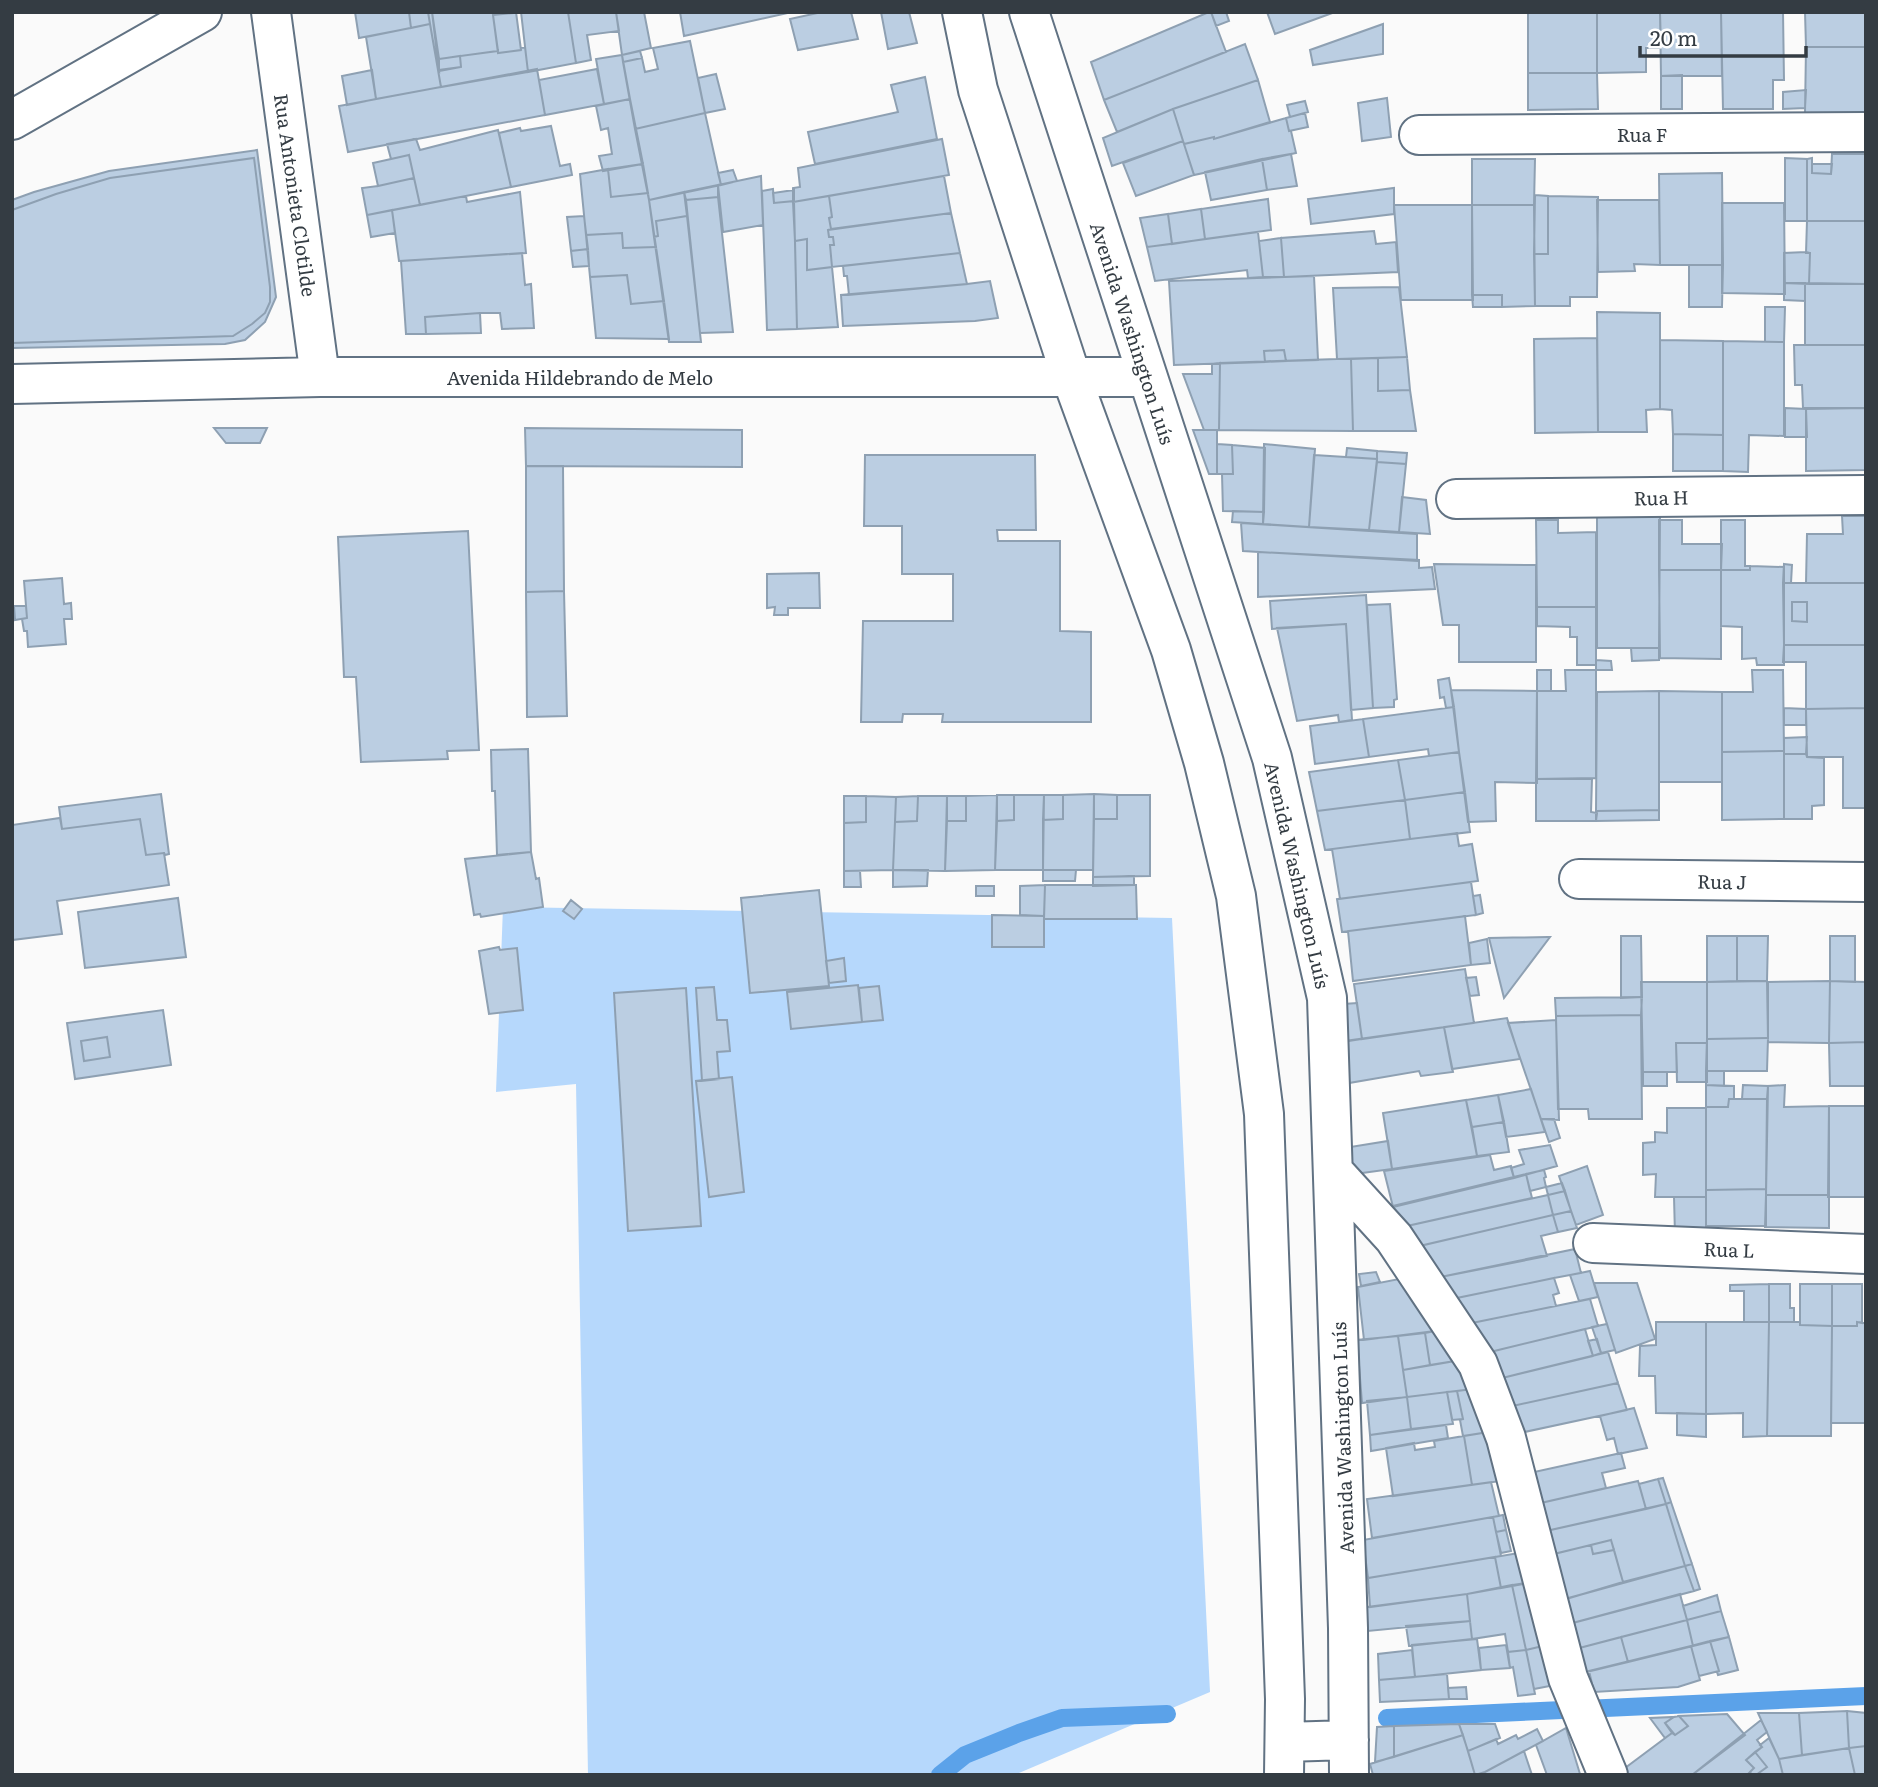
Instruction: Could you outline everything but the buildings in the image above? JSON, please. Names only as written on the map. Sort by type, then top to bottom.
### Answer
[{"type":"street","points":[[12,120],[202,12]]},
{"type":"street","name":"Rua Antonieta Clotilde","points":[[271,12],[320,377]]},
{"type":"street","points":[[961,12],[978,90],[1071,376],[1171,650],[1204,763],[1236,896],[1264,1114],[1285,1758],[1349,1757]]},
{"type":"street","name":"Avenida Washington Luís","points":[[1030,12],[1272,758],[1327,998],[1347,1614],[1349,1757]]},
{"type":"street","name":"Rua F","points":[[1419,135],[1866,132]]},
{"type":"street","name":"Avenida Hildebrando de Melo","points":[[12,384],[320,377],[1147,377]]},
{"type":"street","name":"Rua H","points":[[1456,499],[1866,495]]},
{"type":"street","name":"Rua J","points":[[1579,879],[1866,882]]},
{"type":"street","points":[[1333,1171],[1394,1238],[1478,1364],[1506,1438],[1579,1705],[1608,1775]]},
{"type":"street","name":"Rua L","points":[[1593,1243],[1866,1254]]},
{"type":"shaded area","points":[[503,907],[1172,918],[1210,1692],[1014,1775],[588,1775],[576,1084],[496,1092]]},
{"type":"waterway","points":[[1387,1718],[1866,1696]]},
{"type":"waterway","points":[[940,1775],[965,1755],[1062,1718],[1167,1714]]}]
